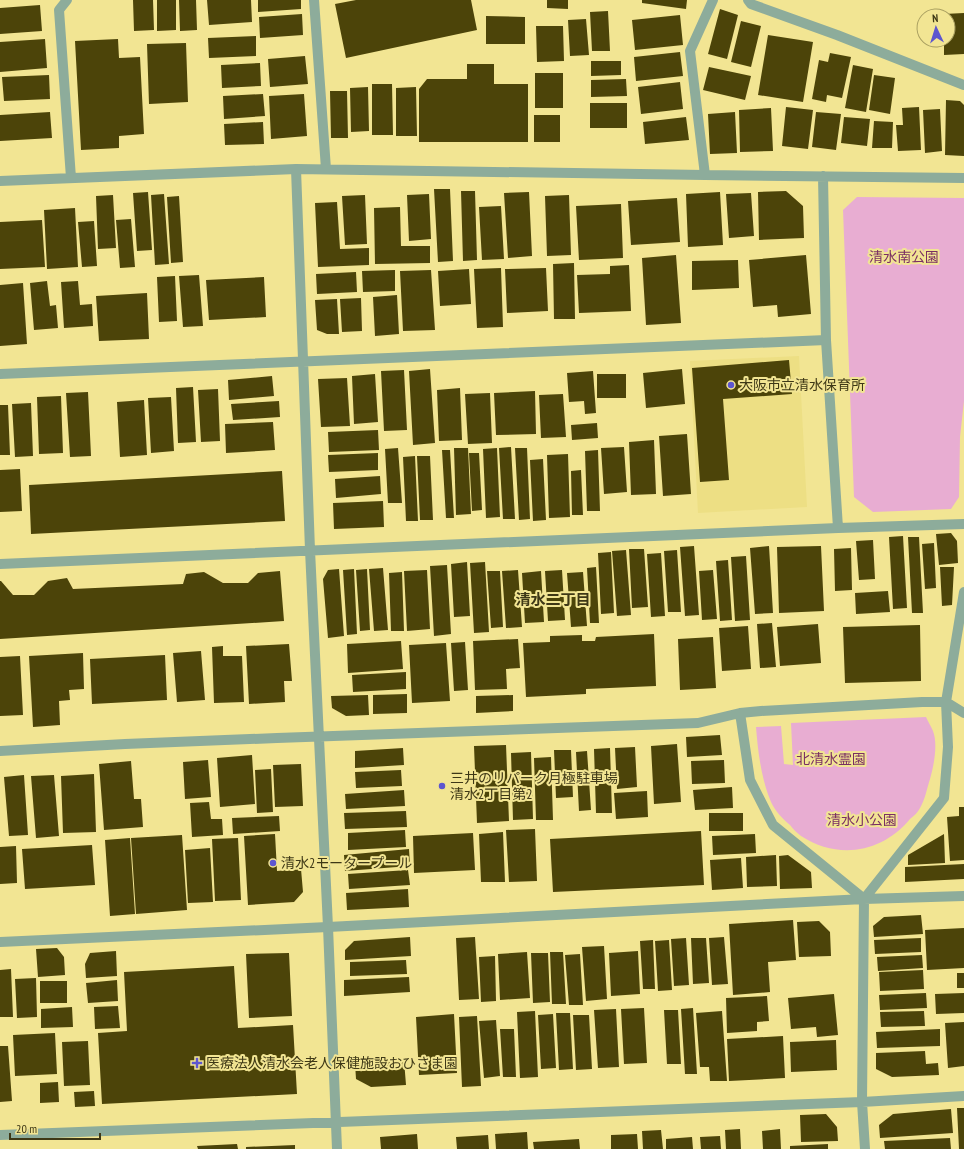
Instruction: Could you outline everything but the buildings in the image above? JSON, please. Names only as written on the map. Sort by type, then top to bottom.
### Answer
[{"type":"street","points":[[67,0],[59,10],[71,178]]},
{"type":"street","points":[[314,0],[326,169]]},
{"type":"street","points":[[705,175],[690,52],[713,0]]},
{"type":"street","points":[[748,0],[751,4],[837,35],[964,85]]},
{"type":"street","points":[[296,168],[310,550],[337,1149]]},
{"type":"street","points":[[0,181],[296,168],[964,178]]},
{"type":"street","points":[[823,176],[826,340],[838,528]]},
{"type":"street","points":[[0,374],[826,340]]},
{"type":"street","points":[[0,564],[838,528],[964,524]]},
{"type":"street","points":[[865,1149],[862,1102],[864,899],[944,798],[948,747],[946,702],[964,592]]},
{"type":"street","points":[[0,751],[125,744],[698,723],[740,713],[761,711],[922,702],[946,702],[964,713]]},
{"type":"street","points":[[740,713],[750,780],[773,825],[864,899]]},
{"type":"street","points":[[0,942],[328,927],[864,899],[964,896]]},
{"type":"street","points":[[0,1135],[862,1102],[964,1096]]},
{"type":"shaded area","points":[[799,356],[807,507],[698,513],[690,361]]},
{"type":"green space","name":"清水南公園","points":[[857,197],[964,198],[964,401],[960,437],[959,497],[951,509],[873,512],[854,497],[843,210]]},
{"type":"green space","points":[[926,717],[933,731],[935,755],[925,798],[916,814],[899,830],[886,839],[873,846],[859,849],[844,850],[830,848],[815,844],[801,836],[777,812],[768,793],[762,774],[756,727],[781,726],[784,764],[793,765],[791,723]]},
{"type":"place","name":"大阪市立清水保育所","points":[[731,385]]},
{"type":"place","name":"三井のリパーク月極駐車場 清水2丁目第2","points":[[442,786]]},
{"type":"place","name":"清水2モータープール","points":[[273,863]]},
{"type":"place","name":"医療法人清水会老人保健施設おひさま園","points":[[197,1063]]},
{"type":"district","name":"清水二丁目","points":[[553,599]]},
{"type":"park label","name":"北清水霊園","points":[[831,759]]},
{"type":"park label","name":"清水小公園","points":[[862,820]]}]
